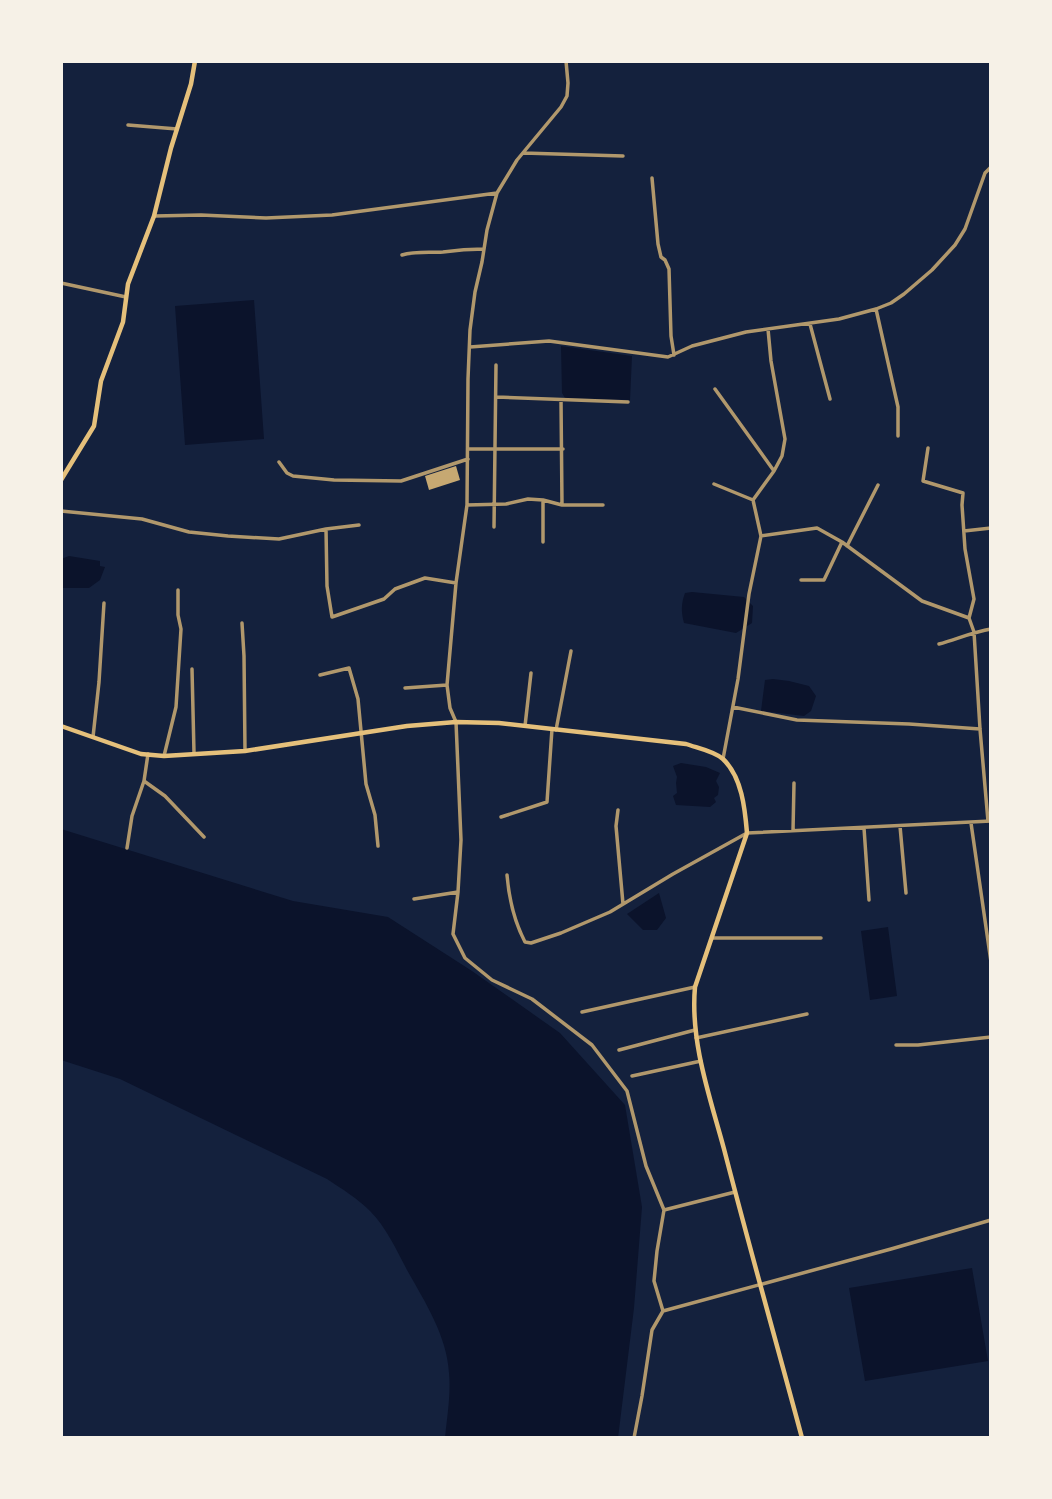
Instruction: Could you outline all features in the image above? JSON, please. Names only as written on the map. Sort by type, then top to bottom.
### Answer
[{"type":"main road","points":[[61,480],[94,426],[101,381],[123,322],[128,284],[154,216],[195,61]]},
{"type":"main road","points":[[61,726],[141,754],[164,756],[245,751],[407,726],[456,722],[499,723],[686,744],[723,759],[736,778],[745,809],[747,833],[695,987],[695,1030],[735,1192],[802,1438]]},
{"type":"street","points":[[566,61],[567,96],[523,153],[497,193],[475,292],[470,347],[467,505],[456,583],[447,685],[450,708],[456,722],[461,840],[453,934],[465,958],[492,980],[532,999],[592,1045],[627,1091],[646,1166],[664,1210],[654,1281],[663,1311],[653,1330],[634,1438]]},
{"type":"street","points":[[128,125],[177,129]]},
{"type":"street","points":[[523,153],[623,156]]},
{"type":"street","points":[[470,347],[549,341],[668,357],[692,346],[747,332],[839,319],[876,309],[904,294],[956,245],[965,229],[985,173],[991,167]]},
{"type":"street","points":[[652,178],[658,244],[668,269],[674,355]]},
{"type":"street","points":[[154,216],[266,218],[332,215],[497,193]]},
{"type":"street","points":[[402,255],[484,249]]},
{"type":"street","points":[[61,283],[126,297]]},
{"type":"street","points":[[876,309],[898,407],[898,436]]},
{"type":"street","points":[[810,324],[830,399]]},
{"type":"street","points":[[723,759],[761,536],[753,500],[782,456],[785,439],[768,329]]},
{"type":"street","points":[[494,527],[496,365]]},
{"type":"street","points":[[715,389],[774,471]]},
{"type":"street","points":[[496,397],[628,402]]},
{"type":"street","points":[[561,400],[562,505]]},
{"type":"street","points":[[507,875],[513,913],[525,942],[531,943],[610,912],[747,833],[989,821],[974,632],[969,618],[974,599],[965,549],[963,493],[923,481],[928,448]]},
{"type":"street","points":[[468,449],[563,449]]},
{"type":"street","points":[[279,462],[287,473],[293,476],[401,481],[468,459]]},
{"type":"street","points":[[715,484],[753,500]]},
{"type":"street","points":[[847,546],[878,485]]},
{"type":"street","points":[[467,505],[506,504],[528,499],[562,505],[603,505]]},
{"type":"street","points":[[543,500],[543,542]]},
{"type":"street","points":[[61,511],[142,519],[189,532],[228,537],[279,539],[359,525]]},
{"type":"street","points":[[761,536],[817,528],[842,542],[922,601],[969,618]]},
{"type":"street","points":[[964,531],[991,528]]},
{"type":"street","points":[[326,529],[327,586],[332,617],[384,598],[395,589],[425,578],[456,583]]},
{"type":"street","points":[[801,580],[824,580],[842,542]]},
{"type":"street","points":[[164,756],[176,708],[181,629],[178,590]]},
{"type":"street","points":[[93,737],[104,603]]},
{"type":"street","points":[[242,624],[245,751]]},
{"type":"street","points":[[939,644],[991,629]]},
{"type":"street","points":[[501,817],[547,802],[554,729],[571,651]]},
{"type":"street","points":[[320,676],[349,668],[358,699],[366,784],[375,815],[378,846]]},
{"type":"street","points":[[192,669],[194,753]]},
{"type":"street","points":[[524,726],[531,673]]},
{"type":"street","points":[[405,688],[447,685]]},
{"type":"street","points":[[733,707],[797,720],[980,729]]},
{"type":"street","points":[[127,848],[148,754]]},
{"type":"street","points":[[144,781],[165,796],[204,837]]},
{"type":"street","points":[[793,831],[794,783]]},
{"type":"street","points":[[618,810],[616,826],[622,904]]},
{"type":"street","points":[[971,823],[991,961]]},
{"type":"street","points":[[900,826],[906,893]]},
{"type":"street","points":[[864,828],[869,900]]},
{"type":"street","points":[[414,899],[458,892]]},
{"type":"street","points":[[712,937],[821,938]]},
{"type":"street","points":[[582,1012],[695,987]]},
{"type":"street","points":[[696,1038],[807,1014]]},
{"type":"street","points":[[619,1050],[695,1030]]},
{"type":"street","points":[[896,1045],[991,1037]]},
{"type":"street","points":[[632,1076],[701,1061]]},
{"type":"street","points":[[664,1210],[735,1192]]},
{"type":"street","points":[[663,1311],[991,1220]]},
{"type":"water","points":[[254,300],[264,439],[185,445],[175,306]]},
{"type":"water","points":[[561,346],[632,356],[630,400],[565,398],[562,393]]},
{"type":"water","points":[[69,556],[100,561],[100,566],[105,567],[100,580],[89,588],[61,588],[61,559]]},
{"type":"water","points":[[685,593],[744,597],[753,606],[752,623],[736,633],[684,623],[682,608]]},
{"type":"water","points":[[765,680],[809,686],[816,696],[811,711],[804,716],[761,711]]},
{"type":"water","points":[[681,763],[706,767],[720,773],[716,781],[719,787],[718,795],[714,798],[716,802],[710,807],[676,805],[673,796],[677,793],[677,777],[673,766]]},
{"type":"water","points":[[61,829],[293,901],[388,917],[472,971],[560,1033],[625,1105],[642,1207],[634,1308],[618,1438],[445,1438],[449,1381],[440,1333],[395,1246],[370,1211],[327,1179],[120,1079],[61,1060]]},
{"type":"water","points":[[659,893],[666,918],[657,930],[643,930],[627,914]]},
{"type":"water","points":[[888,927],[897,996],[870,1000],[861,931]]},
{"type":"water","points":[[972,1268],[988,1361],[865,1381],[849,1288]]},
{"type":"building","points":[[456,466],[460,480],[429,490],[425,476]]}]
